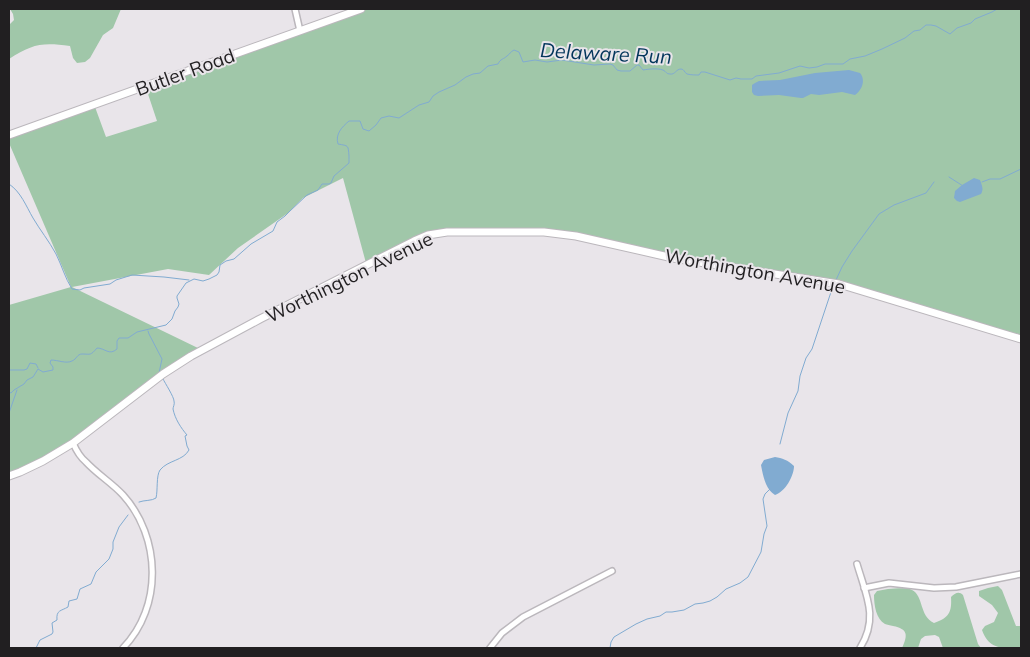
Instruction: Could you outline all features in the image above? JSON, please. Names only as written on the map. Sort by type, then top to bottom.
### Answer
[{"type":"main road","name":"Butler Road","points":[[9,135],[361,9]]},
{"type":"main road","name":"Worthington Avenue","points":[[9,476],[44,461],[73,443],[163,374],[190,356],[414,241],[428,235],[447,232],[544,232],[566,234],[673,258],[825,281],[868,292],[1021,339]]},
{"type":"street","points":[[295,9],[300,31]]},
{"type":"street","points":[[73,443],[86,463],[116,488],[132,507],[143,526],[150,545],[151,593],[144,616],[134,634],[123,648]]},
{"type":"street","points":[[857,564],[869,607],[870,620],[868,633],[860,648]]},
{"type":"street","points":[[490,648],[502,633],[523,617],[612,571]]},
{"type":"street","points":[[864,588],[889,583],[928,588],[956,587],[1021,574]]},
{"type":"green space","points":[[10,9],[121,9],[113,28],[103,35],[90,58],[85,62],[77,63],[73,58],[70,46],[52,44],[31,47],[9,59],[9,25],[14,20]]},
{"type":"green space","points":[[366,9],[1021,9],[1021,340],[863,289],[556,232],[440,232],[366,263],[343,178],[303,198],[288,213],[238,248],[209,275],[168,269],[72,287],[200,349],[53,453],[9,474],[9,305],[71,287],[9,143],[9,137],[95,107],[106,137],[157,121],[146,88]]},
{"type":"green space","points":[[998,586],[1002,590],[1016,626],[1021,626],[1021,648],[1002,648],[992,644],[985,637],[982,630],[985,626],[994,622],[998,613],[992,605],[979,596],[979,591]]},
{"type":"green space","points":[[904,588],[912,590],[916,593],[926,616],[934,623],[949,614],[951,597],[957,593],[962,594],[978,644],[981,648],[943,648],[939,637],[935,635],[925,636],[921,639],[918,648],[902,648],[906,636],[904,631],[882,622],[875,607],[874,595],[877,591]]},
{"type":"water","points":[[849,70],[860,73],[863,79],[860,90],[855,95],[842,92],[819,95],[811,94],[801,98],[779,95],[758,96],[752,92],[752,85],[759,81],[780,80],[815,73]]},
{"type":"water","points":[[974,178],[980,180],[983,189],[981,194],[960,202],[957,201],[954,198],[955,191]]},
{"type":"water","points":[[775,457],[785,460],[794,466],[788,483],[782,491],[775,495],[767,486],[761,465],[764,460]]},
{"type":"waterway","name":"Delaware Run","points":[[9,392],[11,393],[33,377],[38,369],[43,372],[53,370],[50,363],[51,360],[70,362],[80,354],[92,353],[97,348],[112,352],[117,349],[119,338],[128,338],[137,332],[166,325],[172,319],[178,307],[177,296],[186,283],[194,279],[203,281],[217,275],[220,265],[234,259],[251,244],[273,231],[277,222],[307,195],[318,190],[322,184],[331,183],[334,176],[349,163],[348,148],[338,144],[337,140],[340,131],[349,121],[360,121],[363,129],[369,131],[381,118],[389,116],[399,118],[419,105],[429,102],[433,96],[466,77],[480,73],[488,66],[498,64],[514,50],[519,52],[523,62],[562,60],[594,65],[610,64],[621,71],[630,71],[639,65],[643,70],[661,69],[669,74],[673,74],[681,69],[690,75],[699,75],[701,72],[705,72],[730,80],[736,78],[752,79],[756,76],[779,73],[800,66],[809,68],[825,64],[843,64],[850,59],[865,56],[882,49],[905,38],[914,31],[920,30],[926,25],[936,26],[950,34],[957,28],[997,9]]},
{"type":"waterway","points":[[982,182],[990,179],[1000,179],[1021,169]]},
{"type":"waterway","points":[[949,177],[963,186]]},
{"type":"waterway","points":[[836,280],[852,251],[879,214],[894,205],[926,193],[934,182]]},
{"type":"waterway","points":[[9,184],[20,195],[53,249],[72,289],[80,290],[110,284],[132,275],[189,280]]},
{"type":"waterway","points":[[780,444],[788,413],[798,391],[800,376],[806,358],[812,349],[832,289]]},
{"type":"waterway","points":[[148,331],[162,359],[159,373]]},
{"type":"waterway","points":[[9,370],[24,370],[27,369],[30,363],[36,364],[38,368]]},
{"type":"waterway","points":[[139,502],[156,498],[160,470],[186,454],[189,450],[185,436],[187,435],[175,416],[173,409],[174,399],[163,379]]},
{"type":"waterway","points":[[9,413],[17,390]]},
{"type":"waterway","points":[[610,648],[614,637],[636,624],[666,612],[684,610],[695,604],[710,601],[726,589],[748,577],[761,552],[767,526],[763,499],[770,489]]},
{"type":"waterway","points":[[36,648],[40,640],[52,634],[52,623],[57,620],[58,613],[68,607],[69,601],[77,599],[80,589],[91,584],[96,572],[109,559],[119,527],[128,515]]}]
